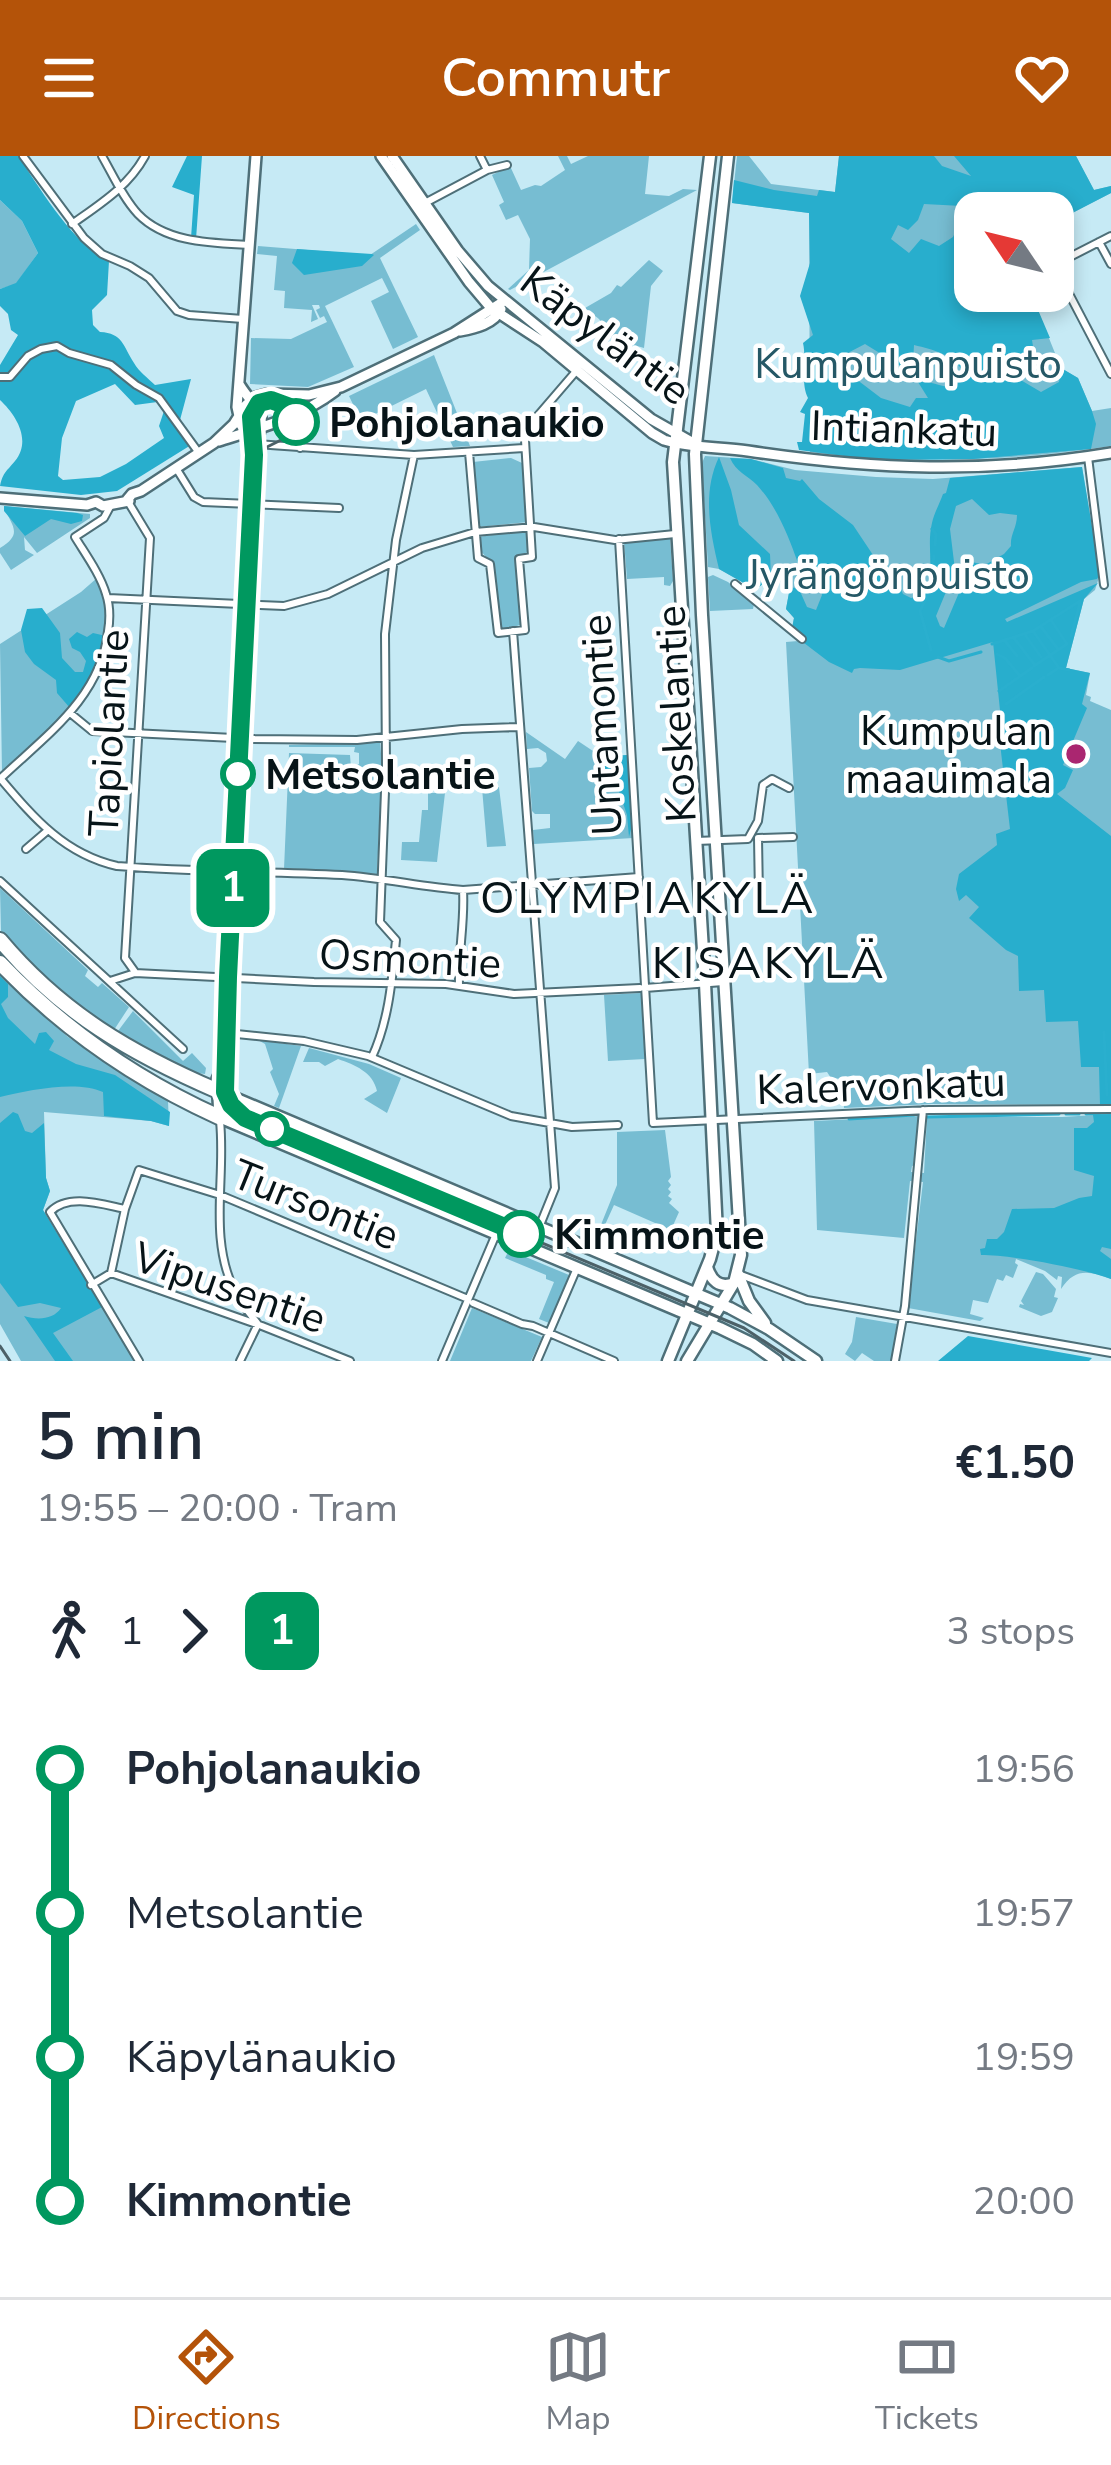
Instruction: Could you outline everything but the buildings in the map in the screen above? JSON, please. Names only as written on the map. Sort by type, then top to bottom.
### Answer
[{"type":"highway","points":[[0,940],[36,979],[99,1030],[153,1062],[224,1094]]},
{"type":"highway","points":[[0,963],[58,1019],[90,1042],[144,1078],[224,1119]]},
{"type":"main road","name":"Koskelantie","points":[[668,1361],[717,1233],[675,437],[710,156]]},
{"type":"main road","name":"Koskelantie","points":[[728,156],[695,444],[700,595],[734,1120],[737,1275]]},
{"type":"main road","points":[[224,1094],[722,1305],[816,1361]]},
{"type":"main road","points":[[224,1119],[709,1324],[777,1361]]},
{"type":"main road","points":[[583,1270],[597,1253]]},
{"type":"main road","points":[[737,1275],[727,1286],[719,1284],[708,1263],[726,1255],[735,1259],[749,1301],[769,1329]]},
{"type":"main road","points":[[687,1361],[737,1275]]},
{"type":"street","points":[[23,156],[97,250],[149,278],[182,314],[243,320]]},
{"type":"street","points":[[102,156],[139,214],[163,231],[249,245]]},
{"type":"street","points":[[72,224],[120,188],[145,156]]},
{"type":"street","points":[[240,1361],[258,1324],[236,1295],[222,1254],[224,1094],[218,1076],[226,1059],[254,505],[252,439],[238,416],[256,156]]},
{"type":"street","name":"Käpyläntie","points":[[381,156],[504,301],[534,321],[652,433],[695,444]]},
{"type":"street","name":"Käpyläntie","points":[[392,156],[469,282],[496,311],[580,366]]},
{"type":"street","points":[[480,156],[487,170]]},
{"type":"street","points":[[421,206],[487,170],[507,165]]},
{"type":"street","points":[[1074,255],[1111,236]]},
{"type":"street","points":[[1099,242],[1111,264]]},
{"type":"street","points":[[252,439],[341,387],[454,333],[484,325],[504,301]]},
{"type":"street","points":[[1074,303],[1111,374]]},
{"type":"street","points":[[0,377],[10,377],[23,360],[41,349],[57,346],[112,365],[159,398],[200,453]]},
{"type":"street","points":[[469,452],[478,558],[490,564],[497,633],[525,630],[519,559],[532,557],[524,448],[535,419],[580,366]]},
{"type":"street","points":[[239,384],[262,416],[262,429]]},
{"type":"street","points":[[3,498],[87,505],[127,500],[214,443],[250,400],[341,387]]},
{"type":"street","points":[[292,395],[302,422],[300,448]]},
{"type":"street","points":[[214,443],[252,439],[300,448],[414,454],[524,448]]},
{"type":"street","name":"Intiankatu","points":[[695,444],[898,468],[1009,466],[1111,453]]},
{"type":"street","points":[[372,1057],[382,1033],[396,940],[380,922],[385,634],[393,560],[414,454]]},
{"type":"street","points":[[1088,457],[1107,581]]},
{"type":"street","points":[[176,468],[200,501],[339,508]]},
{"type":"street","name":"Tapiolantie","points":[[127,500],[149,537],[125,958],[135,973]]},
{"type":"street","points":[[107,505],[104,518],[75,537],[108,598],[110,618],[101,664],[70,713],[0,778],[47,831],[81,855],[131,867],[380,878],[463,890],[639,877]]},
{"type":"street","points":[[108,598],[284,606],[314,599],[393,560],[475,532],[531,527],[620,539],[677,534]]},
{"type":"street","name":"Untamontie","points":[[620,539],[653,1123]]},
{"type":"street","points":[[735,584],[802,639]]},
{"type":"street","points":[[513,631],[555,1189],[538,1228]]},
{"type":"street","points":[[70,713],[92,730],[333,741],[518,727]]},
{"type":"street","points":[[759,896],[753,839],[764,785],[772,778],[789,788]]},
{"type":"street","points":[[26,850],[47,831]]},
{"type":"street","points":[[696,842],[793,837]]},
{"type":"street","points":[[0,881],[183,1049]]},
{"type":"street","points":[[459,985],[463,890]]},
{"type":"street","name":"Osmontie","points":[[110,981],[135,973],[459,985],[514,994],[723,982]]},
{"type":"street","points":[[227,1033],[304,1041],[372,1057],[512,1116],[572,1127],[618,1125]]},
{"type":"street","name":"Kalervonkatu","points":[[653,1123],[923,1111],[1111,1109]]},
{"type":"street","points":[[895,1361],[923,1111]]},
{"type":"street","name":"Tursontie","points":[[125,1208],[139,1170],[220,1195],[612,1361]]},
{"type":"street","points":[[111,1273],[125,1208],[56,1204],[50,1211],[54,1222],[139,1361]]},
{"type":"street","points":[[442,1361],[496,1234]]},
{"type":"street","points":[[537,1361],[583,1270]]},
{"type":"street","name":"Vipusentie","points":[[91,1285],[111,1273],[350,1361]]},
{"type":"street","points":[[737,1275],[807,1300],[1111,1354]]},
{"type":"green space","points":[[0,156],[18,156],[70,229],[109,261],[107,295],[92,310],[93,325],[118,338],[155,385],[191,379],[180,420],[165,401],[135,405],[115,384],[76,401],[62,438],[58,476],[63,480],[100,477],[164,438],[159,426],[165,408],[191,445],[117,491],[81,495],[0,486],[20,453],[22,436],[0,400],[0,365],[18,335],[0,306],[0,289],[16,283],[38,253],[22,221],[0,200]]},
{"type":"green space","points":[[187,156],[202,156],[196,239],[191,238],[194,195],[172,187]]},
{"type":"green space","points":[[558,156],[567,156],[571,164],[588,156],[649,156],[645,194],[669,196],[683,189],[697,190],[510,290],[529,270],[530,239],[518,215],[506,220],[492,175],[510,166],[521,190],[541,186],[565,170]]},
{"type":"green space","name":"Kumpulanpuisto","points":[[737,156],[749,156],[771,184],[835,192],[839,156],[1076,156],[1094,190],[1111,186],[1111,193],[1074,212],[1074,192],[954,192],[954,312],[1038,312],[1061,368],[1078,378],[1092,411],[1111,408],[1111,446],[961,460],[810,452],[809,213],[732,203]]},
{"type":"green space","name":"Kumpulanpuisto","points":[[839,156],[934,156],[942,166],[971,176],[954,156],[1076,156],[1094,190],[1111,186],[1111,193],[1074,212],[1074,192],[954,192],[954,206],[924,204],[918,220],[908,230],[898,225],[891,239],[909,253],[921,239],[939,246],[954,235],[954,312],[1039,312],[1050,338],[1032,340],[1035,359],[1019,362],[1014,376],[1041,392],[1059,382],[1061,368],[1078,378],[1096,424],[1091,449],[973,459],[874,460],[799,450],[805,414],[800,412],[808,398],[803,343],[813,335],[800,296],[810,263],[809,213],[732,203],[734,180],[817,196],[819,190],[835,192]],"holes":[[[865,344],[904,368],[913,364],[914,345],[948,357],[963,371],[956,388],[918,382],[928,398],[916,398],[910,407],[881,398],[856,379],[835,371],[840,357]]]},
{"type":"green space","points":[[0,200],[22,221],[38,253],[16,284],[0,289]]},
{"type":"green space","points":[[416,224],[420,230],[380,258],[418,337],[393,349],[371,301],[389,292],[382,278],[325,306],[354,367],[308,387],[250,384],[251,338],[291,339],[327,322],[316,310],[319,305],[312,305],[318,319],[311,322],[312,310],[284,308],[285,291],[274,290],[277,256],[257,254],[258,246],[370,255]]},
{"type":"green space","points":[[297,249],[374,255],[362,266],[304,275],[292,263]]},
{"type":"green space","points":[[649,260],[663,271],[651,286],[644,348],[613,339],[585,308],[617,285],[621,287]]},
{"type":"green space","points":[[434,355],[470,446],[453,447],[426,389],[361,421],[349,396]]},
{"type":"green space","points":[[705,456],[751,459],[795,470],[933,479],[1082,467],[1100,574],[1095,590],[1084,599],[1066,668],[1090,673],[1086,695],[1111,710],[1111,1105],[844,1108],[842,1079],[831,1078],[827,1072],[809,1074],[786,642],[798,641],[791,633],[794,618],[786,609],[790,588],[771,576],[756,590],[708,567]]},
{"type":"green space","points":[[719,457],[739,525],[770,554],[771,576],[756,590],[719,569],[709,498]]},
{"type":"green space","points":[[511,458],[522,463],[528,522],[479,527],[473,462]]},
{"type":"green space","name":"Jyrängönpuisto","points":[[730,458],[783,468],[786,478],[802,479],[853,525],[877,561],[896,578],[903,594],[911,598],[924,595],[928,586],[932,523],[950,478],[1082,467],[1100,574],[1005,619],[1098,583],[1084,599],[1066,668],[1090,673],[1082,704],[1087,708],[1063,765],[1073,770],[1057,794],[1111,836],[1111,1105],[1100,1105],[1099,1067],[1081,1067],[1078,1021],[1046,1022],[1044,990],[1019,991],[1018,956],[969,918],[979,907],[966,895],[959,901],[959,874],[997,845],[996,834],[1010,829],[993,642],[900,670],[860,668],[852,673],[829,662],[791,633],[794,618],[786,609],[790,587],[799,589],[807,607],[816,610],[822,595],[815,570],[798,563],[770,503]],"holes":[[[972,499],[989,515],[1017,515],[1011,546],[985,565],[972,562],[944,628],[936,616],[955,570],[950,529],[956,506]]]},
{"type":"green space","points":[[4,506],[90,514],[90,518],[37,553],[24,537],[25,550],[34,555],[11,570],[0,553],[14,533]]},
{"type":"green space","points":[[4,506],[83,515],[82,521],[71,524],[51,519],[25,536]]},
{"type":"green space","points":[[526,530],[528,552],[517,557],[520,625],[504,630],[493,565],[479,549],[478,537]]},
{"type":"green space","points":[[670,538],[670,586],[664,585],[664,577],[627,579],[624,541]]},
{"type":"green space","points":[[713,575],[754,604],[753,609],[710,611],[708,577]]},
{"type":"green space","points":[[97,578],[105,598],[106,636],[70,708],[2,773],[0,644]]},
{"type":"green space","points":[[42,608],[60,633],[62,658],[75,672],[83,672],[86,661],[69,639],[77,632],[106,636],[91,680],[70,708],[57,693],[56,680],[25,652],[21,630],[27,609]]},
{"type":"green space","points":[[526,732],[565,759],[578,741],[602,757],[627,755],[633,838],[534,844],[533,830],[550,828],[550,814],[532,811],[529,768],[547,761],[546,753],[538,748],[527,749]]},
{"type":"green space","points":[[380,742],[377,874],[284,869],[289,753],[350,755],[351,768],[359,764],[355,747],[289,745]]},
{"type":"green space","points":[[627,755],[629,837],[614,777],[600,762],[602,757]]},
{"type":"green space","points":[[499,787],[506,846],[487,847],[482,788]]},
{"type":"green space","points":[[428,793],[445,793],[437,862],[401,860],[402,842],[419,842]]},
{"type":"green space","points":[[0,888],[88,970],[85,976],[98,987],[102,983],[129,1007],[114,1030],[54,984],[1,931]]},
{"type":"green space","points":[[0,976],[68,1037],[168,1101],[169,1126],[44,1112],[50,1191],[43,1210],[135,1361],[21,1361],[0,1324]]},
{"type":"green space","points":[[0,976],[8,984],[8,997],[1,1004],[8,1018],[35,1044],[39,1033],[46,1032],[54,1041],[49,1050],[115,1075],[170,1112],[169,1126],[104,1116],[103,1092],[92,1088],[52,1087],[0,1097]]},
{"type":"green space","points":[[641,993],[645,1059],[608,1061],[604,995]]},
{"type":"green space","points":[[133,1011],[183,1061],[192,1053],[206,1068],[205,1074],[120,1035],[118,1031]]},
{"type":"green space","points":[[258,1040],[301,1046],[279,1108],[274,1106],[279,1094],[270,1072],[273,1069],[265,1044]]},
{"type":"green space","points":[[309,1048],[401,1078],[387,1113],[364,1099],[377,1091],[367,1074],[338,1059],[325,1066],[303,1062]]},
{"type":"green space","points":[[13,1112],[25,1131],[32,1133],[44,1123],[50,1191],[43,1210],[102,1307],[53,1333],[73,1361],[55,1361],[24,1316],[44,1318],[61,1308],[40,1303],[18,1307],[0,1283],[0,1123]]},
{"type":"green space","points":[[1111,1114],[1111,1279],[1083,1273],[1061,1289],[1062,1277],[1057,1280],[1016,1259],[1013,1278],[997,1279],[988,1303],[973,1300],[970,1314],[984,1318],[980,1321],[908,1308],[923,1182],[910,1181],[904,1238],[817,1230],[814,1121],[920,1116],[911,1172],[924,1173],[927,1117]]},
{"type":"green space","points":[[1111,1114],[1111,1249],[1100,1251],[1111,1259],[1111,1279],[1047,1263],[981,1255],[987,1239],[997,1239],[1004,1232],[1012,1209],[1054,1208],[1092,1196],[1094,1176],[1074,1170],[1074,1128],[1087,1128],[1094,1122],[1093,1115]]},
{"type":"green space","points":[[665,1130],[669,1203],[679,1212],[671,1230],[614,1205],[596,1237],[617,1185],[617,1132]]},
{"type":"green space","points":[[509,1250],[569,1275],[549,1323],[539,1319],[554,1282],[505,1258]]},
{"type":"green space","points":[[1036,1272],[1056,1289],[1054,1297],[1058,1298],[1052,1312],[1041,1316],[1019,1307],[1024,1305],[1021,1301]]},
{"type":"green space","points":[[472,1308],[542,1337],[531,1361],[450,1361]]},
{"type":"green space","points":[[856,1317],[897,1324],[891,1361],[874,1361],[862,1353],[855,1361],[845,1354]]},
{"type":"green space","points":[[968,1336],[1092,1358],[938,1361]]},
{"type":"waterway","points":[[932,529],[935,545]]},
{"type":"waterway","points":[[931,650],[920,611],[929,592],[934,556]]},
{"type":"waterway","points":[[992,644],[1033,631],[1080,601]]},
{"type":"waterway","points":[[1071,636],[1080,603]]},
{"type":"waterway","points":[[1034,666],[1067,644],[1051,620]]},
{"type":"waterway","points":[[1042,628],[1058,649]]},
{"type":"waterway","points":[[1033,631],[1059,668],[1069,670]]},
{"type":"waterway","points":[[1026,636],[1041,657]]},
{"type":"waterway","points":[[1014,638],[1034,664]]},
{"type":"waterway","points":[[1005,641],[1017,656]]},
{"type":"waterway","points":[[938,657],[949,661],[981,652]]},
{"type":"waterway","points":[[997,654],[1020,676]]},
{"type":"waterway","points":[[999,691],[1032,668]]},
{"type":"waterway","points":[[1048,675],[1057,669]]},
{"type":"waterway","points":[[1006,704],[1044,677]]},
{"type":"waterway","points":[[1104,1032],[1107,1095]]},
{"type":"waterway","points":[[1086,1114],[1111,1113]]},
{"type":"waterway","points":[[927,1117],[1059,1114]]},
{"type":"waterway","points":[[1066,1114],[1079,1114]]},
{"type":"waterway","points":[[849,1119],[914,1115]]},
{"type":"tram line","name":"1","points":[[296,422],[290,407],[271,400],[259,403],[251,417],[254,455],[225,1092],[245,1118],[521,1234]]},
{"type":"tram line","points":[[257,464],[263,449],[295,428],[295,414],[273,401],[257,405],[251,420],[254,451],[224,1081],[229,1102],[245,1118],[744,1328],[794,1361]]},
{"type":"railway","points":[[0,1346],[10,1361]]},
{"type":"place","name":"Pohjolanaukio","points":[[296,422]]},
{"type":"place","name":"Kumpulan maauimala","points":[[1076,754]]},
{"type":"place","name":"Metsolantie","points":[[238,774]]},
{"type":"place","name":"Kimmontie","points":[[521,1234]]},
{"type":"district","name":"OLYMPIAKYLÄ","points":[[648,897]]},
{"type":"district","name":"KISAKYLÄ","points":[[769,962]]}]
